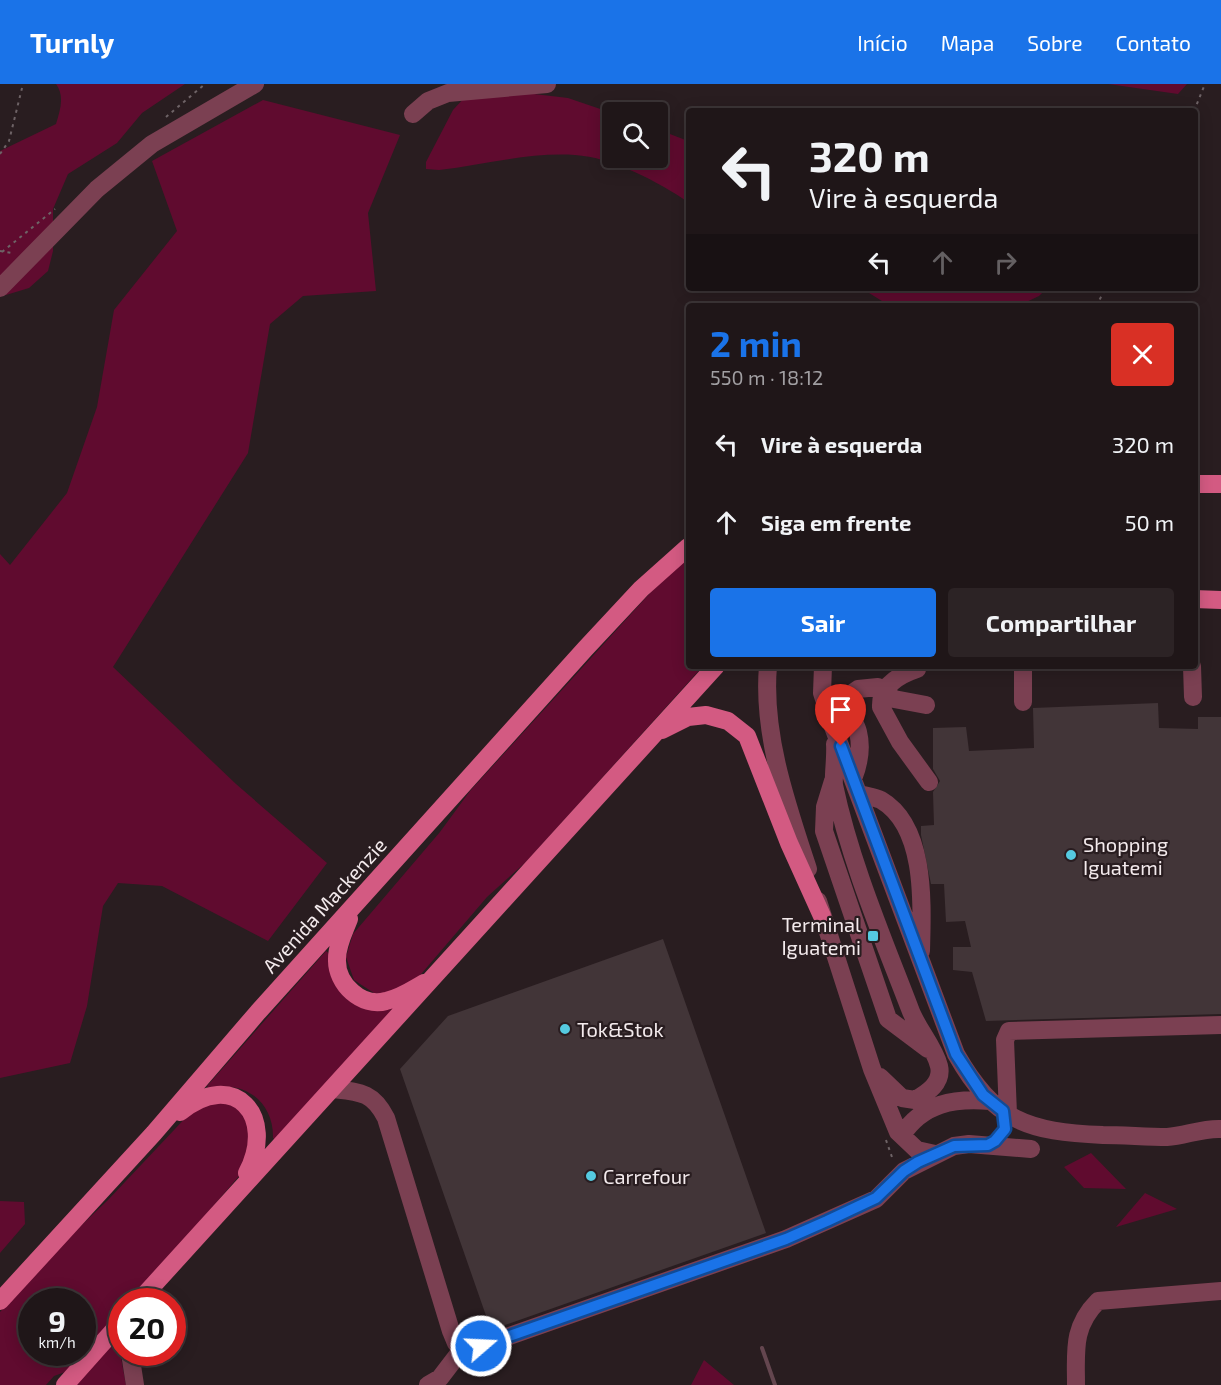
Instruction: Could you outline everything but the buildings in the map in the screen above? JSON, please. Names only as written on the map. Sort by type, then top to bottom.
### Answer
[{"type":"main road","points":[[1198,484],[1221,484]]},
{"type":"main road","name":"Avenida Mackenzie","points":[[0,1301],[154,1133],[258,1012],[640,589],[686,549]]},
{"type":"main road","points":[[1198,599],[1221,600]]},
{"type":"main road","points":[[152,1288],[239,1188],[333,1089],[650,736],[714,669]]},
{"type":"main road","points":[[650,736],[688,717],[706,715],[728,721],[747,736],[789,843],[822,916]]},
{"type":"main road","points":[[356,904],[341,937],[336,960],[339,975],[354,994],[369,1001],[385,1002],[410,991],[439,973]]},
{"type":"main road","points":[[154,1133],[188,1106],[201,1099],[214,1095],[228,1096],[240,1101],[255,1120],[258,1147],[239,1188]]},
{"type":"main road","points":[[65,1385],[108,1337]]},
{"type":"street","points":[[0,288],[97,189],[152,144],[255,84]]},
{"type":"street","points":[[413,114],[428,100],[448,93],[547,84]]},
{"type":"street","points":[[768,669],[770,724],[786,799],[872,1069],[885,1101],[893,1135],[917,1150],[935,1154]]},
{"type":"street","points":[[823,669],[822,693],[832,724],[956,1054],[983,1095],[1000,1109],[1043,1130],[1075,1134],[1167,1137],[1208,1128],[1221,1129]]},
{"type":"street","points":[[915,669],[893,680],[881,702],[882,713],[929,782]]},
{"type":"street","points":[[1023,669],[1023,702]]},
{"type":"street","points":[[1192,669],[1193,697]]},
{"type":"street","points":[[856,787],[859,739],[846,698],[855,690],[874,687],[894,699],[927,705]]},
{"type":"street","points":[[832,724],[837,762],[834,781],[852,850],[911,1013],[939,1068],[937,1083],[928,1093],[915,1100],[902,1098],[891,1090],[872,1069]]},
{"type":"street","points":[[856,787],[881,800],[897,816],[913,844],[922,896],[921,959]]},
{"type":"street","points":[[988,1145],[1000,1137],[1005,1129],[1000,1109],[1006,1034],[1009,1031],[1221,1025]]},
{"type":"street","points":[[333,1089],[363,1094],[377,1101],[386,1118],[451,1331],[456,1343],[472,1347]]},
{"type":"street","points":[[893,1135],[915,1118],[942,1104],[958,1100],[1000,1109]]},
{"type":"street","points":[[428,1385],[440,1378],[472,1347],[786,1239],[876,1198],[904,1171],[954,1146],[988,1145],[1031,1149]]},
{"type":"street","points":[[1076,1385],[1077,1335],[1085,1314],[1098,1301],[1221,1292]]},
{"type":"street","points":[[132,1366],[135,1385]]},
{"type":"path","points":[[0,154],[9,141],[23,84]]},
{"type":"path","points":[[1195,108],[1204,84]]},
{"type":"path","points":[[893,1135],[887,1149],[896,1164]]},
{"type":"shaded area","points":[[56,84],[185,84],[142,113],[117,143],[68,174],[53,209],[53,251],[48,271],[29,288],[6,295],[0,287],[0,151],[56,124],[61,99]]},
{"type":"shaded area","points":[[1108,84],[1187,84],[1178,94]]},
{"type":"shaded area","points":[[509,91],[568,98],[602,110],[602,160],[575,155],[541,155],[439,170],[426,169],[426,162],[453,110],[466,96]]},
{"type":"shaded area","points":[[263,100],[400,135],[368,213],[376,291],[303,296],[270,324],[248,453],[113,667],[236,784],[327,863],[268,941],[162,886],[118,883],[103,906],[87,1006],[70,1063],[0,1078],[0,554],[10,565],[67,493],[97,407],[114,310],[177,231],[152,161]]},
{"type":"shaded area","points":[[668,133],[686,140],[686,201],[625,168],[668,168]]},
{"type":"shaded area","points":[[866,291],[1044,291],[1024,303],[885,303]]},
{"type":"shaded area","points":[[686,559],[686,669],[700,669],[527,861],[487,897],[416,980],[397,993],[374,993],[354,980],[346,957],[353,934],[440,832],[470,791],[661,581]]},
{"type":"shaded area","points":[[326,951],[332,956],[336,981],[398,1004],[279,1142],[273,1138],[268,1114],[255,1096],[234,1087],[210,1089],[207,1086]]},
{"type":"shaded area","points":[[212,1102],[235,1105],[255,1129],[239,1176],[143,1288],[108,1288],[108,1327],[96,1340],[96,1288],[21,1288],[49,1256],[108,1200],[191,1112]]},
{"type":"shaded area","points":[[1091,1153],[1126,1189],[1084,1188],[1064,1167]]},
{"type":"shaded area","points":[[1145,1193],[1177,1209],[1116,1227]]},
{"type":"shaded area","points":[[0,1201],[24,1202],[25,1224],[0,1253]]},
{"type":"shaded area","points":[[18,1291],[18,1366],[73,1366],[68,1371],[54,1376],[46,1385],[0,1385],[0,1312]]},
{"type":"shaded area","points":[[108,1349],[108,1366],[122,1366],[126,1385],[75,1385],[92,1366],[96,1366],[96,1362]]},
{"type":"shaded area","points":[[704,1360],[734,1385],[691,1385]]},
{"type":"waterway","points":[[762,1348],[775,1385]]},
{"type":"place","name":"Shopping Iguatemi","points":[[1071,855]]},
{"type":"place","name":"Terminal Iguatemi","points":[[873,936]]},
{"type":"place","name":"Tok&Stok","points":[[565,1029]]},
{"type":"place","name":"Carrefour","points":[[591,1176]]},
{"type":"route","points":[[481,1346],[786,1239],[876,1198],[904,1171],[918,1162],[954,1146],[988,1145],[1000,1137],[1005,1129],[1003,1111],[983,1095],[956,1054],[841,746]]}]
